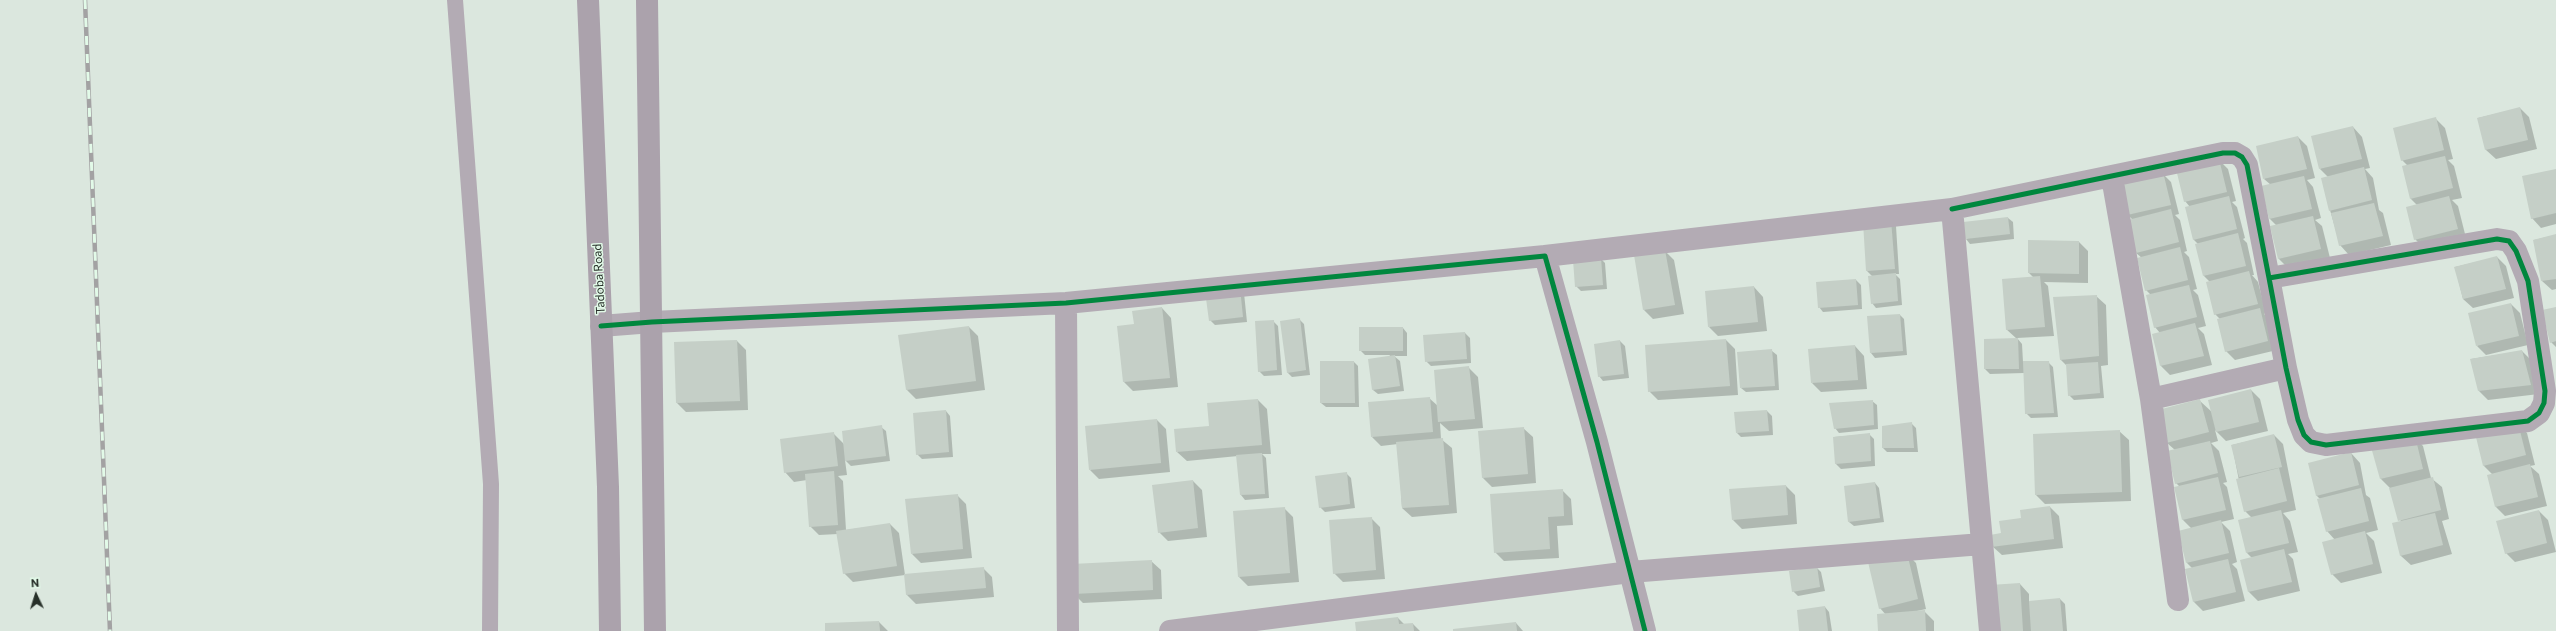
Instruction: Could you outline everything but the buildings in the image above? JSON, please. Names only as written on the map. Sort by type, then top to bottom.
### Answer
[{"type":"main road","name":"Tadoba Road","points":[[588,0],[608,487],[610,631]]},
{"type":"main road","points":[[647,0],[655,631]]},
{"type":"street","points":[[601,326],[652,322],[1066,303],[1545,256],[1952,209],[2223,153],[2235,153],[2242,157],[2247,165],[2286,368],[2298,420],[2304,435],[2311,442],[2326,445],[2528,421],[2539,413],[2544,403],[2545,391],[2528,280],[2516,251],[2509,241],[2497,239],[2269,278]]},
{"type":"street","points":[[2112,177],[2151,399],[2178,600]]},
{"type":"street","points":[[1952,209],[1990,631]]},
{"type":"street","points":[[1545,256],[1597,442],[1645,631]]},
{"type":"street","points":[[1066,303],[1068,631]]},
{"type":"street","points":[[2151,399],[2286,368]]},
{"type":"street","points":[[1170,631],[1630,572],[1982,544]]},
{"type":"lane","points":[[455,0],[491,484],[490,631]]},
{"type":"railway","points":[[85,0],[110,631]]},
{"type":"cycle path","points":[[1952,209],[2223,153],[2235,153],[2242,157],[2247,165],[2286,368],[2298,420],[2304,435],[2311,442],[2326,445],[2528,421],[2539,413],[2544,403],[2545,391],[2528,281],[2516,251],[2509,241],[2497,239],[2269,278]]},
{"type":"cycle path","points":[[601,326],[652,322],[1066,303],[1545,256],[1597,442],[1645,631]]}]
